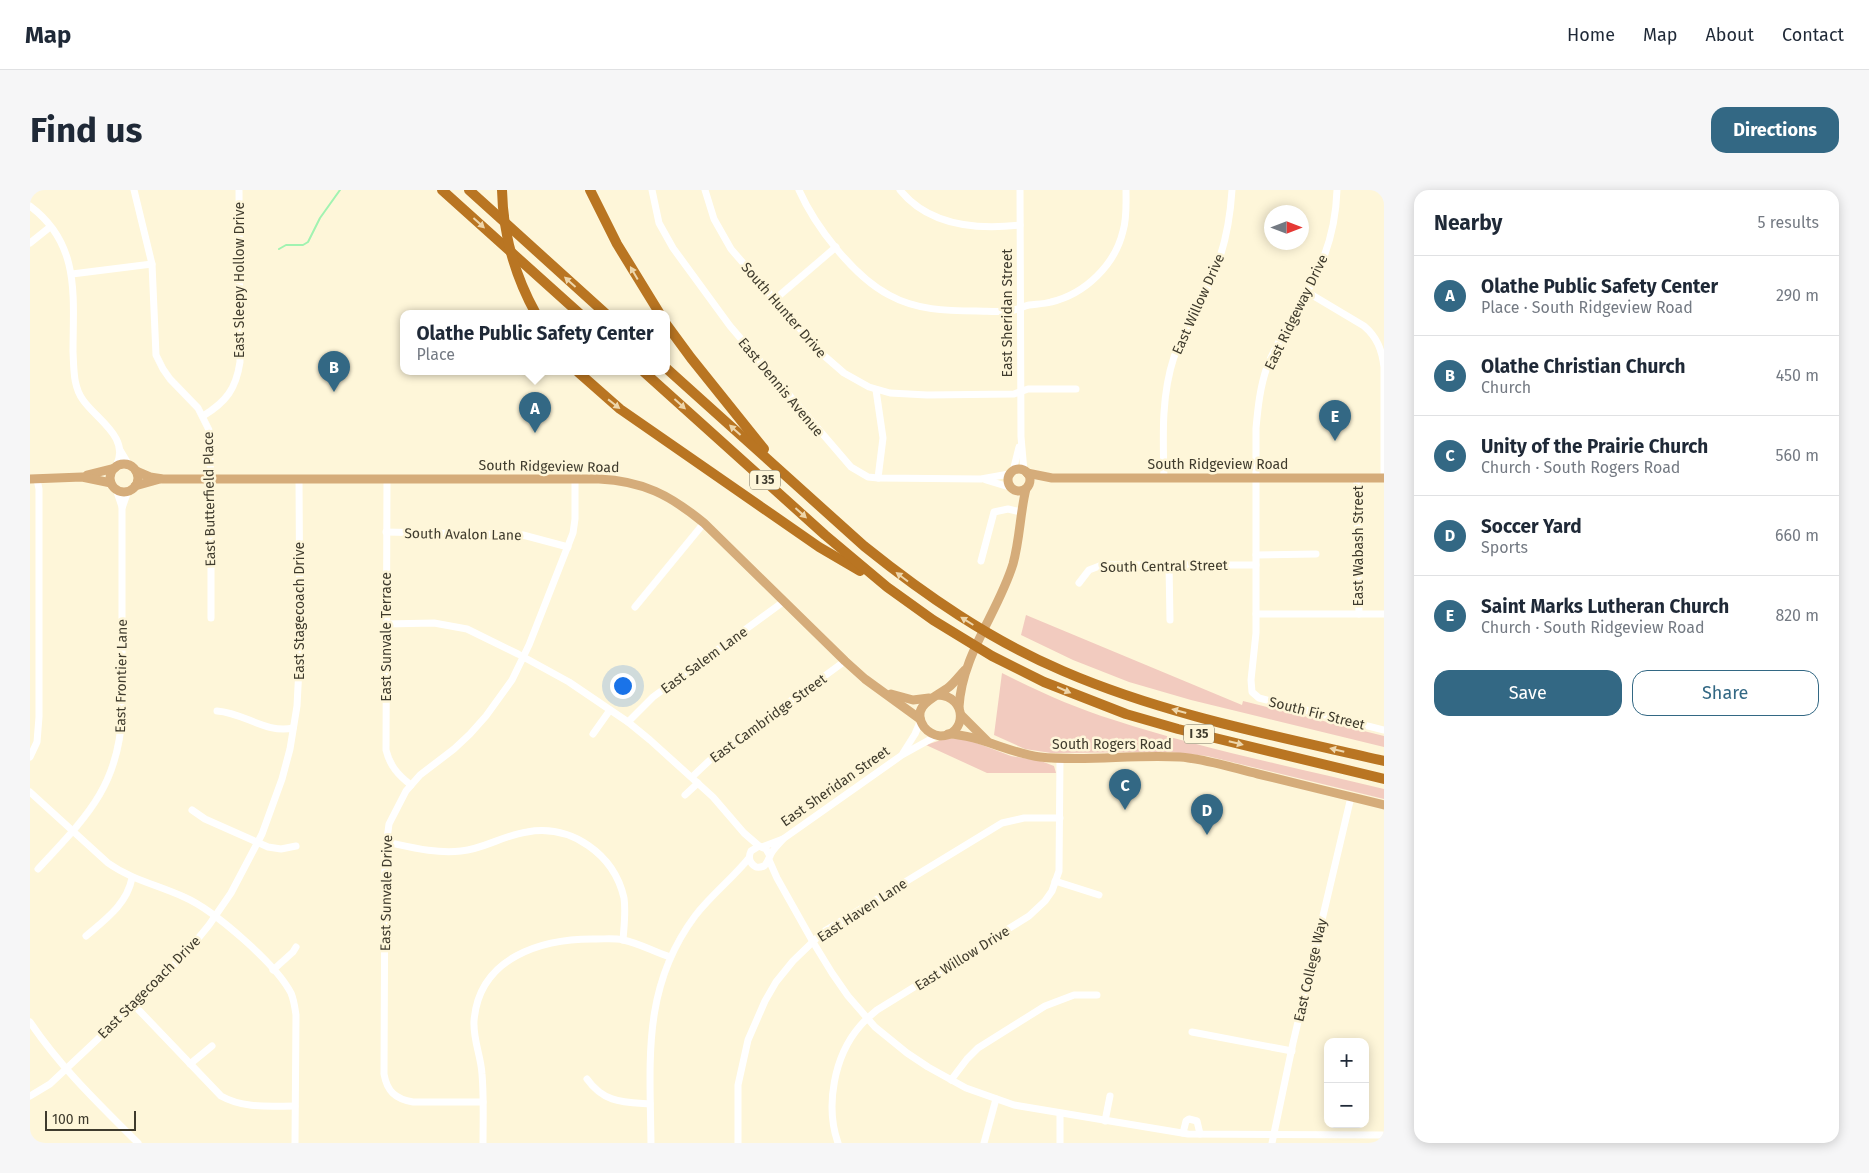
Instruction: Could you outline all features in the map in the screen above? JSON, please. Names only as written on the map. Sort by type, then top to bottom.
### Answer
[{"type":"highway","points":[[442,190],[576,310]]},
{"type":"highway","points":[[469,190],[602,310]]},
{"type":"highway","points":[[502,190],[509,246],[521,284],[534,310]]},
{"type":"highway","points":[[590,190],[617,244],[658,310]]},
{"type":"highway","points":[[670,329],[713,387],[784,474]]},
{"type":"highway","name":"I 35","points":[[670,372],[864,546],[898,574],[972,624],[1023,652],[1086,681],[1144,702],[1384,762]]},
{"type":"highway","points":[[581,375],[605,397],[628,414],[819,547],[887,588]]},
{"type":"highway","name":"I 35","points":[[647,375],[825,535],[887,588],[965,640],[1020,670],[1072,694],[1142,719],[1384,779]]},
{"type":"main road","points":[[34,479],[82,476],[120,464],[150,477],[163,478]]},
{"type":"main road","points":[[114,486],[111,474],[115,467]]},
{"type":"main road","points":[[131,488],[138,480],[133,468]]},
{"type":"main road","points":[[966,669],[951,685],[934,697],[921,710],[921,720],[928,731],[938,736],[948,734],[958,727],[966,669],[1013,564],[1021,512],[1030,479],[1026,472],[1019,469],[1011,472],[1007,481],[1021,512]]},
{"type":"main road","name":"South Ridgeview Road","points":[[1026,472],[1052,478],[1384,478]]},
{"type":"main road","points":[[82,476],[114,486],[131,488],[163,478]]},
{"type":"main road","name":"South Ridgeview Road","points":[[163,478],[575,479],[618,480],[653,489],[684,507],[704,524],[845,661],[865,679],[921,720]]},
{"type":"main road","name":"South Ridgeview Road","points":[[1028,487],[1052,478]]},
{"type":"main road","points":[[1011,488],[1020,492],[1028,487]]},
{"type":"main road","name":"South Ridgeview Road","points":[[886,693],[913,700],[934,697]]},
{"type":"main road","points":[[934,697],[951,698],[987,741]]},
{"type":"main road","name":"South Rogers Road","points":[[948,734],[987,741],[1021,754],[1060,759],[1152,757],[1197,760],[1384,805]]},
{"type":"street","name":"East Butterfield Place","points":[[134,190],[152,264],[156,355],[167,374],[198,408],[209,430],[211,618]]},
{"type":"street","name":"East Sleepy Hollow Drive","points":[[203,416],[226,398],[235,384],[239,368],[239,190]]},
{"type":"street","name":"East Dennis Avenue","points":[[652,190],[656,213],[665,236],[730,326],[844,460],[858,472],[878,478],[980,479],[1011,472]]},
{"type":"street","name":"South Hunter Drive","points":[[706,190],[714,219],[731,249],[831,363],[844,373],[876,390],[890,393],[927,395],[1014,394],[1028,389],[1076,389]]},
{"type":"street","points":[[799,190],[814,220],[866,279],[889,296],[906,303],[923,308],[946,311],[1013,311],[1027,305],[1052,302],[1078,291],[1101,273],[1121,238],[1126,219],[1126,190]]},
{"type":"street","points":[[900,190],[915,205],[927,213],[953,224],[977,226],[1020,225]]},
{"type":"street","name":"East Sheridan Street","points":[[1020,190],[1021,436],[1026,472]]},
{"type":"street","name":"East Willow Drive","points":[[1164,478],[1163,425],[1168,381],[1182,336],[1217,265],[1228,224],[1232,190]]},
{"type":"street","name":"East Ridgeway Drive","points":[[1252,692],[1251,680],[1255,648],[1256,614],[1256,428],[1262,385],[1276,348],[1324,256],[1331,236],[1337,190]]},
{"type":"street","points":[[30,206],[40,215],[62,243],[72,274],[76,386],[83,400],[110,429],[120,450],[133,468]]},
{"type":"street","points":[[30,243],[50,227]]},
{"type":"street","points":[[774,300],[836,247]]},
{"type":"street","points":[[72,274],[152,264]]},
{"type":"street","points":[[1306,292],[1364,326],[1372,332],[1378,342],[1384,366],[1384,478]]},
{"type":"street","points":[[876,390],[883,438],[878,478]]},
{"type":"street","name":"East Sheridan Street","points":[[1011,472],[1021,436]]},
{"type":"street","points":[[115,467],[120,460],[120,450]]},
{"type":"street","name":"East Wabash Street","points":[[1358,478],[1359,614]]},
{"type":"street","points":[[30,757],[37,742],[40,717],[40,489],[34,479]]},
{"type":"street","name":"East Stagecoach Drive","points":[[30,1096],[50,1084],[66,1070],[187,952],[215,916],[242,876],[258,843],[272,810],[282,779],[294,728],[300,672],[299,479]]},
{"type":"street","name":"East Sunvale Terrace","points":[[387,479],[386,750],[393,768],[411,785]]},
{"type":"street","name":"East Sunvale Drive","points":[[483,1102],[404,1101],[396,1097],[386,1085],[384,1074],[387,830],[394,812],[411,785],[420,775],[454,749],[486,716],[512,680],[524,657],[568,547],[575,519],[575,479]]},
{"type":"street","name":"East Dennis Avenue","points":[[980,479],[1011,488]]},
{"type":"street","points":[[114,486],[122,508]]},
{"type":"street","points":[[122,508],[131,488]]},
{"type":"street","name":"East Frontier Lane","points":[[38,869],[90,811],[103,790],[114,765],[119,746],[122,713],[122,508]]},
{"type":"street","points":[[981,561],[994,512],[1008,510],[1021,512]]},
{"type":"street","points":[[635,606],[704,524]]},
{"type":"street","name":"South Avalon Lane","points":[[386,532],[523,535],[568,547]]},
{"type":"street","points":[[1256,555],[1316,554]]},
{"type":"street","name":"South Central Street","points":[[1079,582],[1089,570],[1102,565],[1256,565]]},
{"type":"street","points":[[1169,565],[1170,620]]},
{"type":"street","name":"East Salem Lane","points":[[628,722],[653,697],[783,602]]},
{"type":"street","points":[[1256,614],[1384,614]]},
{"type":"street","points":[[386,624],[434,623],[482,635],[569,682],[628,722],[692,777],[728,813],[744,833],[766,849],[777,878],[813,942],[832,973],[868,1018],[907,1053],[951,1080],[1014,1105],[1183,1133],[1384,1135]]},
{"type":"street","name":"East Cambridge Street","points":[[692,777],[710,760],[845,661]]},
{"type":"street","name":"South Fir Street","points":[[1252,692],[1259,698],[1267,701],[1384,730]]},
{"type":"street","points":[[593,734],[610,710]]},
{"type":"street","points":[[217,712],[235,714],[268,728],[283,730],[294,728]]},
{"type":"street","name":"East Sheridan Street","points":[[902,756],[921,720]]},
{"type":"street","name":"East Sheridan Street","points":[[761,847],[783,839],[902,756],[938,736]]},
{"type":"street","name":"East Willow Drive","points":[[838,1143],[832,1101],[837,1071],[843,1054],[854,1034],[877,1010],[1029,916],[1046,901],[1055,882],[1060,865],[1060,759]]},
{"type":"street","points":[[685,795],[698,783]]},
{"type":"street","points":[[30,792],[108,863],[132,878],[185,898],[215,916],[233,930],[273,970],[290,992],[296,1015],[295,1143]]},
{"type":"street","name":"East College Way","points":[[1272,1143],[1350,797]]},
{"type":"street","points":[[192,810],[205,819],[258,843],[276,849],[296,846]]},
{"type":"street","name":"East Haven Lane","points":[[738,1143],[738,1085],[741,1065],[751,1030],[776,982],[793,961],[823,932],[1002,823],[1024,818],[1060,818]]},
{"type":"street","points":[[386,842],[450,852],[477,848],[517,834],[532,831],[550,831],[576,838],[598,852],[615,875],[624,900],[625,921],[623,940]]},
{"type":"street","points":[[744,833],[750,854],[750,862],[777,878]]},
{"type":"street","name":"East Sheridan Street","points":[[770,858],[783,839]]},
{"type":"street","points":[[651,1143],[652,1023],[658,993],[670,957],[695,916],[709,899],[737,873],[750,854],[761,847]]},
{"type":"street","points":[[737,873],[768,863],[770,858]]},
{"type":"street","points":[[86,936],[124,900],[130,891],[132,878]]},
{"type":"street","points":[[1055,882],[1099,895]]},
{"type":"street","points":[[483,1143],[482,1074],[474,1032],[474,1022],[479,1000],[492,976],[501,966],[514,956],[541,945],[578,939],[623,940],[670,957]]},
{"type":"street","points":[[273,970],[296,947]]},
{"type":"street","points":[[951,1080],[978,1048],[1045,1006],[1074,995],[1097,995]]},
{"type":"street","points":[[134,1005],[215,1090],[228,1100],[246,1105],[295,1106]]},
{"type":"street","points":[[30,1022],[66,1070],[138,1143]]},
{"type":"street","points":[[1192,1032],[1292,1051]]},
{"type":"street","points":[[190,1064],[212,1046]]},
{"type":"street","points":[[587,1079],[595,1090],[608,1098],[622,1102],[650,1104]]},
{"type":"street","points":[[1105,1121],[1110,1096]]},
{"type":"street","points":[[984,1143],[996,1099]]},
{"type":"street","points":[[1060,1114],[1060,1143]]},
{"type":"street","points":[[1183,1133],[1186,1121],[1194,1119],[1198,1121],[1200,1134]]},
{"type":"shaded area","points":[[1026,615],[1242,705],[1243,701],[1384,736],[1384,747],[1191,700],[1129,682],[1073,660],[1021,635]]},
{"type":"shaded area","points":[[1002,673],[1057,699],[1099,715],[1214,749],[1384,789],[1384,799],[1207,756],[1168,752],[1051,753],[1025,749],[994,735]]},
{"type":"shaded area","points":[[947,738],[966,739],[1011,756],[1041,761],[1054,766],[1056,773],[987,773],[926,745]]},
{"type":"waterway","points":[[279,249],[286,245],[303,245],[308,242],[320,218],[340,190]]},
{"type":"place","name":"Olathe Christian Church","points":[[334,392]]},
{"type":"place","name":"Olathe Public Safety Center","points":[[535,433]]},
{"type":"place","name":"Saint Marks Lutheran Church","points":[[1335,441]]},
{"type":"place","name":"Unity of the Prairie Church","points":[[1125,810]]},
{"type":"place","name":"Soccer Yard","points":[[1207,835]]}]
